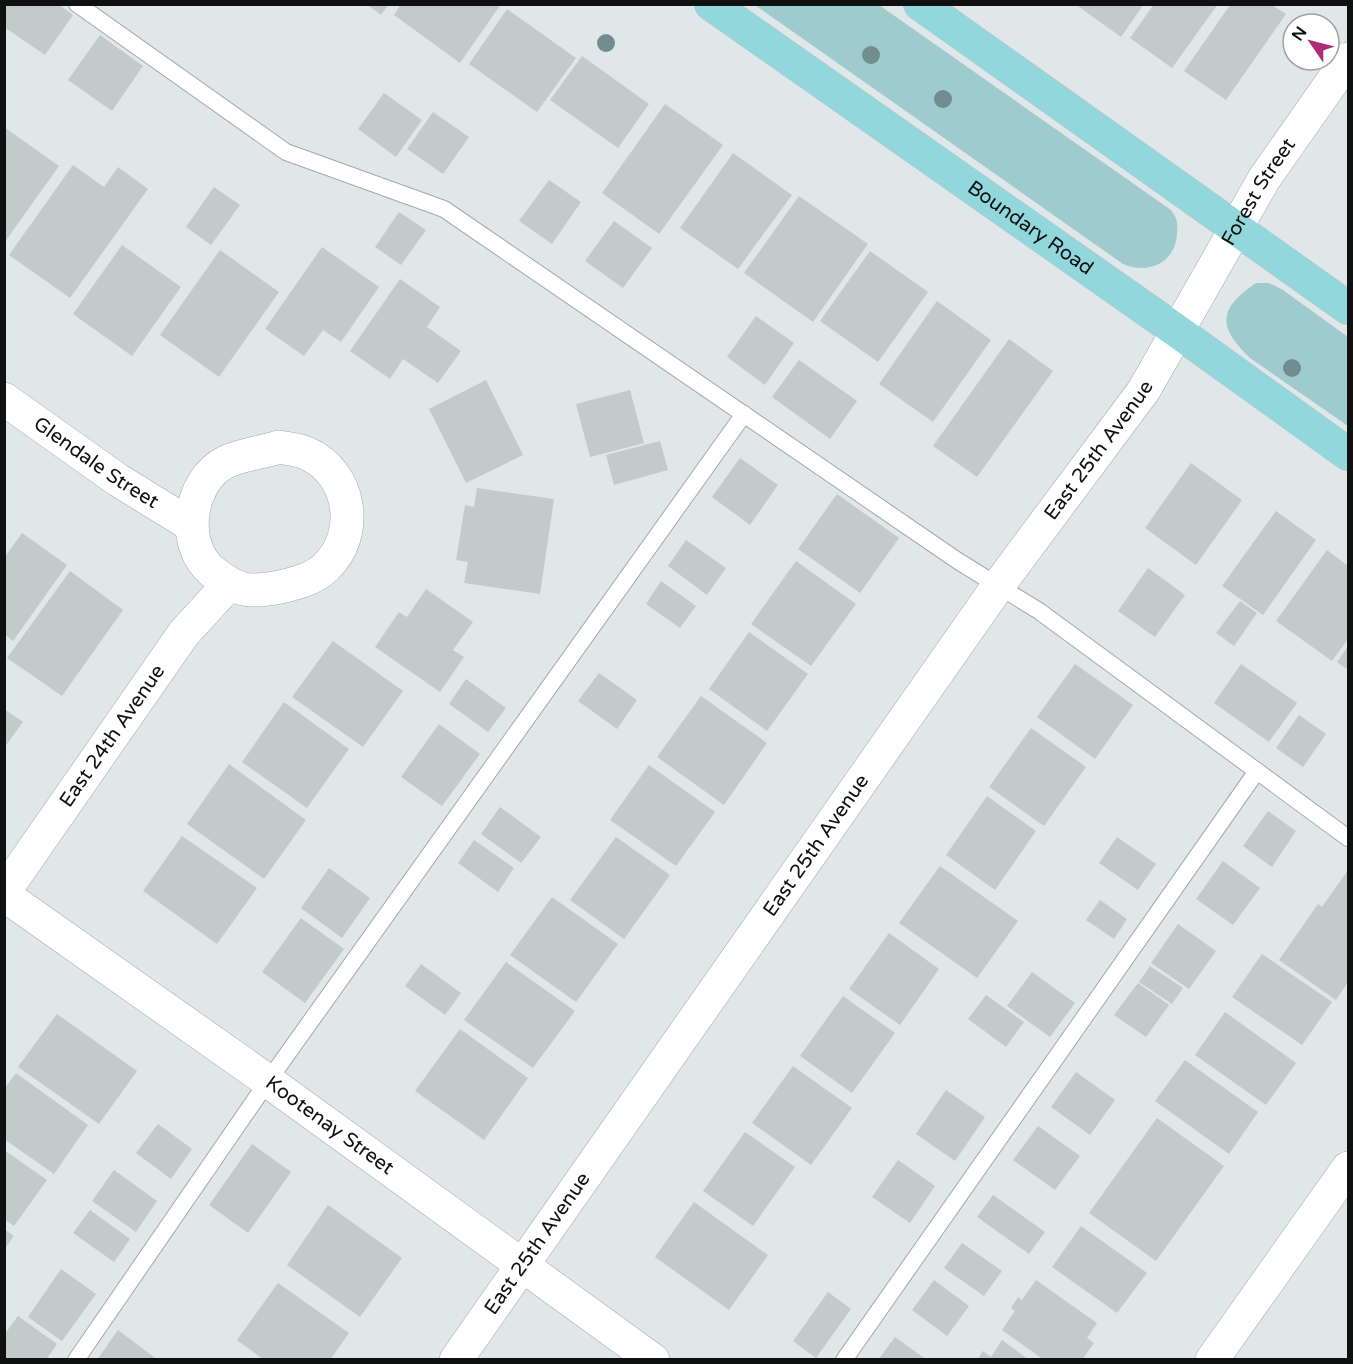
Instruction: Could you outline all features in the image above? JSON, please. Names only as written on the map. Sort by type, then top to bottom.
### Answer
[{"type":"main road","name":"Boundary Road","points":[[711,4],[1178,331],[1348,454]]},
{"type":"main road","points":[[920,4],[1348,308]]},
{"type":"street","name":"Forest Street","points":[[1178,331],[1264,179],[1348,59]]},
{"type":"street","name":"East 25th Avenue","points":[[456,1359],[998,586],[1143,390],[1178,331]]},
{"type":"street","name":"Glendale Street","points":[[4,399],[118,480],[191,525]]},
{"type":"street","points":[[279,447],[306,452],[329,468],[344,491],[349,519],[342,545],[326,568],[302,582],[256,592],[229,584],[209,570],[197,549],[191,525],[195,498],[210,474],[226,462],[279,447]]},
{"type":"street","name":"East 24th Avenue","points":[[4,893],[184,633],[229,584]]},
{"type":"street","name":"Kootenay Street","points":[[4,893],[653,1359]]},
{"type":"street","points":[[1212,1359],[1348,1168]]},
{"type":"lane","points":[[77,4],[286,152],[444,209],[957,561],[1039,611],[1348,838]]},
{"type":"lane","points":[[76,1359],[268,1081],[744,414]]},
{"type":"lane","points":[[844,1359],[1257,771]]},
{"type":"shaded area","points":[[755,5],[879,5],[1171,210],[1176,218],[1177,226],[1172,252],[1159,264],[1151,267],[1132,267],[1123,264]]},
{"type":"shaded area","points":[[1256,283],[1269,283],[1283,290],[1348,337],[1348,426],[1250,358],[1239,347],[1227,327],[1226,318],[1234,301]]},
{"type":"building","points":[[4,4],[58,4],[73,15],[45,55],[4,27]]},
{"type":"building","points":[[366,4],[389,4],[381,15]]},
{"type":"building","points":[[401,4],[501,4],[460,63],[394,15]]},
{"type":"building","points":[[1075,4],[1144,4],[1121,37]]},
{"type":"building","points":[[1154,4],[1218,4],[1172,68],[1130,38]]},
{"type":"building","points":[[1230,5],[1272,5],[1283,12],[1281,12],[1281,21],[1226,100],[1184,71]]},
{"type":"building","points":[[507,9],[576,58],[537,112],[469,64]]},
{"type":"building","points":[[100,35],[143,66],[112,111],[68,80]]},
{"type":"building","points":[[582,56],[649,104],[618,148],[550,100]]},
{"type":"building","points":[[384,93],[422,120],[396,157],[358,129]]},
{"type":"building","points":[[665,104],[723,145],[659,234],[602,193]]},
{"type":"building","points":[[433,112],[469,137],[443,174],[407,149]]},
{"type":"building","points":[[4,127],[59,166],[4,243]]},
{"type":"building","points":[[733,153],[792,195],[738,269],[680,228]]},
{"type":"building","points":[[73,165],[104,187],[118,167],[148,189],[70,298],[9,255]]},
{"type":"building","points":[[549,180],[581,202],[552,244],[519,221]]},
{"type":"building","points":[[214,187],[240,205],[211,245],[186,227]]},
{"type":"building","points":[[799,196],[868,244],[813,322],[744,273]]},
{"type":"building","points":[[399,212],[426,230],[401,265],[375,247]]},
{"type":"building","points":[[614,221],[652,248],[623,288],[585,261]]},
{"type":"building","points":[[122,245],[181,287],[132,356],[73,314]]},
{"type":"building","points":[[322,247],[379,287],[341,342],[323,330],[304,356],[265,329]]},
{"type":"building","points":[[220,250],[279,292],[219,377],[160,335]]},
{"type":"building","points":[[870,251],[928,292],[878,362],[820,321]]},
{"type":"building","points":[[400,279],[440,307],[427,327],[461,351],[438,383],[403,359],[390,379],[350,351]]},
{"type":"building","points":[[937,301],[991,340],[933,422],[879,384]]},
{"type":"building","points":[[756,316],[794,343],[765,385],[727,357]]},
{"type":"building","points":[[1009,339],[1053,371],[977,477],[933,446]]},
{"type":"building","points":[[799,360],[857,401],[830,439],[772,397]]},
{"type":"building","points":[[486,380],[523,455],[466,483],[429,409]]},
{"type":"building","points":[[630,390],[644,443],[590,457],[576,404]]},
{"type":"building","points":[[660,441],[668,470],[614,485],[606,455]]},
{"type":"building","points":[[740,458],[778,485],[750,525],[712,497]]},
{"type":"building","points":[[1191,463],[1242,500],[1196,565],[1145,528]]},
{"type":"building","points":[[477,488],[554,499],[540,594],[464,583],[468,562],[456,560],[465,505],[474,507]]},
{"type":"building","points":[[837,494],[899,538],[860,593],[798,549]]},
{"type":"building","points":[[1276,511],[1316,540],[1263,615],[1222,586]]},
{"type":"building","points":[[22,533],[67,565],[13,641],[4,634],[4,558]]},
{"type":"building","points":[[686,540],[726,568],[707,595],[668,566]]},
{"type":"building","points":[[1327,550],[1348,566],[1348,639],[1332,661],[1276,621]]},
{"type":"building","points":[[796,561],[856,604],[811,666],[751,624]]},
{"type":"building","points":[[1148,568],[1185,595],[1155,637],[1118,611]]},
{"type":"building","points":[[70,571],[123,610],[62,696],[7,658]]},
{"type":"building","points":[[661,581],[696,606],[680,628],[646,604]]},
{"type":"building","points":[[426,589],[473,622],[453,650],[464,657],[440,692],[375,647],[399,612],[407,617]]},
{"type":"building","points":[[1240,601],[1257,613],[1234,646],[1216,633]]},
{"type":"building","points":[[749,632],[808,674],[767,731],[709,689]]},
{"type":"building","points":[[333,641],[403,691],[363,747],[292,697]]},
{"type":"building","points":[[1348,646],[1348,670],[1337,662]]},
{"type":"building","points":[[1075,664],[1133,705],[1095,759],[1037,717]]},
{"type":"building","points":[[1241,664],[1297,703],[1269,742],[1214,703]]},
{"type":"building","points":[[599,673],[637,700],[617,729],[578,701]]},
{"type":"building","points":[[466,679],[506,708],[488,732],[449,704]]},
{"type":"building","points":[[701,696],[767,743],[724,805],[657,757]]},
{"type":"building","points":[[284,702],[349,749],[307,808],[242,762]]},
{"type":"building","points":[[4,709],[23,722],[4,748]]},
{"type":"building","points":[[1299,715],[1326,734],[1303,767],[1276,748]]},
{"type":"building","points":[[439,724],[480,754],[442,806],[401,777]]},
{"type":"building","points":[[1031,728],[1086,767],[1044,826],[989,787]]},
{"type":"building","points":[[229,764],[306,820],[264,879],[187,824]]},
{"type":"building","points":[[649,765],[715,812],[676,866],[610,820]]},
{"type":"building","points":[[987,796],[1036,831],[995,890],[946,855]]},
{"type":"building","points":[[500,807],[541,837],[521,863],[481,834]]},
{"type":"building","points":[[1268,811],[1296,831],[1272,867],[1243,846]]},
{"type":"building","points":[[182,836],[257,888],[217,944],[143,891]]},
{"type":"building","points":[[616,837],[670,875],[624,939],[570,900]]},
{"type":"building","points":[[1117,837],[1156,864],[1138,890],[1099,863]]},
{"type":"building","points":[[474,840],[514,868],[498,892],[458,863]]},
{"type":"building","points":[[1223,861],[1260,888],[1233,925],[1196,899]]},
{"type":"building","points":[[940,866],[1018,921],[977,978],[899,923]]},
{"type":"building","points":[[329,868],[370,898],[342,938],[301,908]]},
{"type":"building","points":[[1348,870],[1348,982],[1336,1000],[1279,960],[1318,904],[1322,907]]},
{"type":"building","points":[[552,897],[618,944],[576,1002],[510,955]]},
{"type":"building","points":[[1100,900],[1127,919],[1114,939],[1086,920]]},
{"type":"building","points":[[301,918],[344,949],[305,1003],[262,972]]},
{"type":"building","points":[[1178,924],[1216,951],[1189,989],[1151,963]]},
{"type":"building","points":[[889,933],[939,969],[900,1025],[849,989]]},
{"type":"building","points":[[1262,954],[1332,1002],[1302,1045],[1232,997]]},
{"type":"building","points":[[506,962],[575,1011],[533,1068],[464,1020]]},
{"type":"building","points":[[421,964],[461,993],[445,1015],[405,986]]},
{"type":"building","points":[[1150,966],[1183,988],[1172,1004],[1139,982]]},
{"type":"building","points":[[1032,972],[1075,1003],[1050,1037],[1007,1006]]},
{"type":"building","points":[[1138,983],[1169,1005],[1146,1037],[1114,1015]]},
{"type":"building","points":[[986,995],[1024,1022],[1006,1047],[968,1019]]},
{"type":"building","points":[[843,996],[895,1033],[852,1093],[800,1056]]},
{"type":"building","points":[[1225,1012],[1296,1063],[1266,1105],[1195,1055]]},
{"type":"building","points":[[57,1014],[137,1071],[99,1124],[18,1067]]},
{"type":"building","points":[[460,1029],[528,1078],[484,1140],[415,1091]]},
{"type":"building","points":[[1185,1060],[1258,1112],[1229,1154],[1155,1101]]},
{"type":"building","points":[[793,1066],[852,1108],[811,1165],[752,1123]]},
{"type":"building","points":[[1076,1072],[1115,1100],[1090,1135],[1051,1107]]},
{"type":"building","points":[[16,1073],[88,1125],[54,1174],[4,1139],[4,1089]]},
{"type":"building","points":[[946,1090],[985,1117],[955,1161],[916,1134]]},
{"type":"building","points":[[1157,1118],[1224,1166],[1156,1261],[1089,1213]]},
{"type":"building","points":[[158,1124],[192,1149],[171,1179],[136,1153]]},
{"type":"building","points":[[1038,1126],[1080,1156],[1055,1190],[1013,1160]]},
{"type":"building","points":[[745,1132],[795,1167],[753,1226],[703,1191]]},
{"type":"building","points":[[252,1144],[291,1172],[248,1233],[209,1205]]},
{"type":"building","points":[[4,1150],[47,1180],[14,1226],[4,1219]]},
{"type":"building","points":[[898,1160],[935,1186],[910,1223],[872,1197]]},
{"type":"building","points":[[114,1170],[157,1201],[136,1232],[92,1201]]},
{"type":"building","points":[[993,1195],[1045,1232],[1029,1254],[977,1217]]},
{"type":"building","points":[[694,1202],[768,1255],[729,1310],[655,1257]]},
{"type":"building","points":[[328,1205],[402,1258],[360,1317],[287,1265]]},
{"type":"building","points":[[90,1210],[130,1239],[114,1262],[73,1233]]},
{"type":"building","points":[[1081,1226],[1147,1273],[1117,1313],[1052,1267]]},
{"type":"building","points":[[4,1229],[14,1236],[4,1250]]},
{"type":"building","points":[[962,1243],[1002,1271],[984,1296],[944,1268]]},
{"type":"building","points":[[61,1269],[96,1294],[62,1341],[28,1317]]},
{"type":"building","points":[[934,1280],[969,1306],[947,1336],[912,1310]]},
{"type":"building","points":[[1036,1280],[1097,1323],[1087,1338],[1094,1343],[1082,1360],[1044,1360],[1002,1330],[1015,1311],[1011,1308],[1018,1297],[1022,1300]]},
{"type":"building","points":[[278,1283],[349,1333],[330,1360],[264,1360],[237,1340]]},
{"type":"building","points":[[828,1292],[851,1309],[816,1358],[793,1341]]},
{"type":"building","points":[[18,1316],[57,1344],[46,1360],[4,1360],[4,1335]]},
{"type":"building","points":[[118,1330],[158,1360],[97,1360]]},
{"type":"building","points":[[895,1337],[927,1360],[878,1360]]},
{"type":"building","points":[[1002,1340],[1029,1360],[977,1360],[983,1351],[991,1357]]}]
